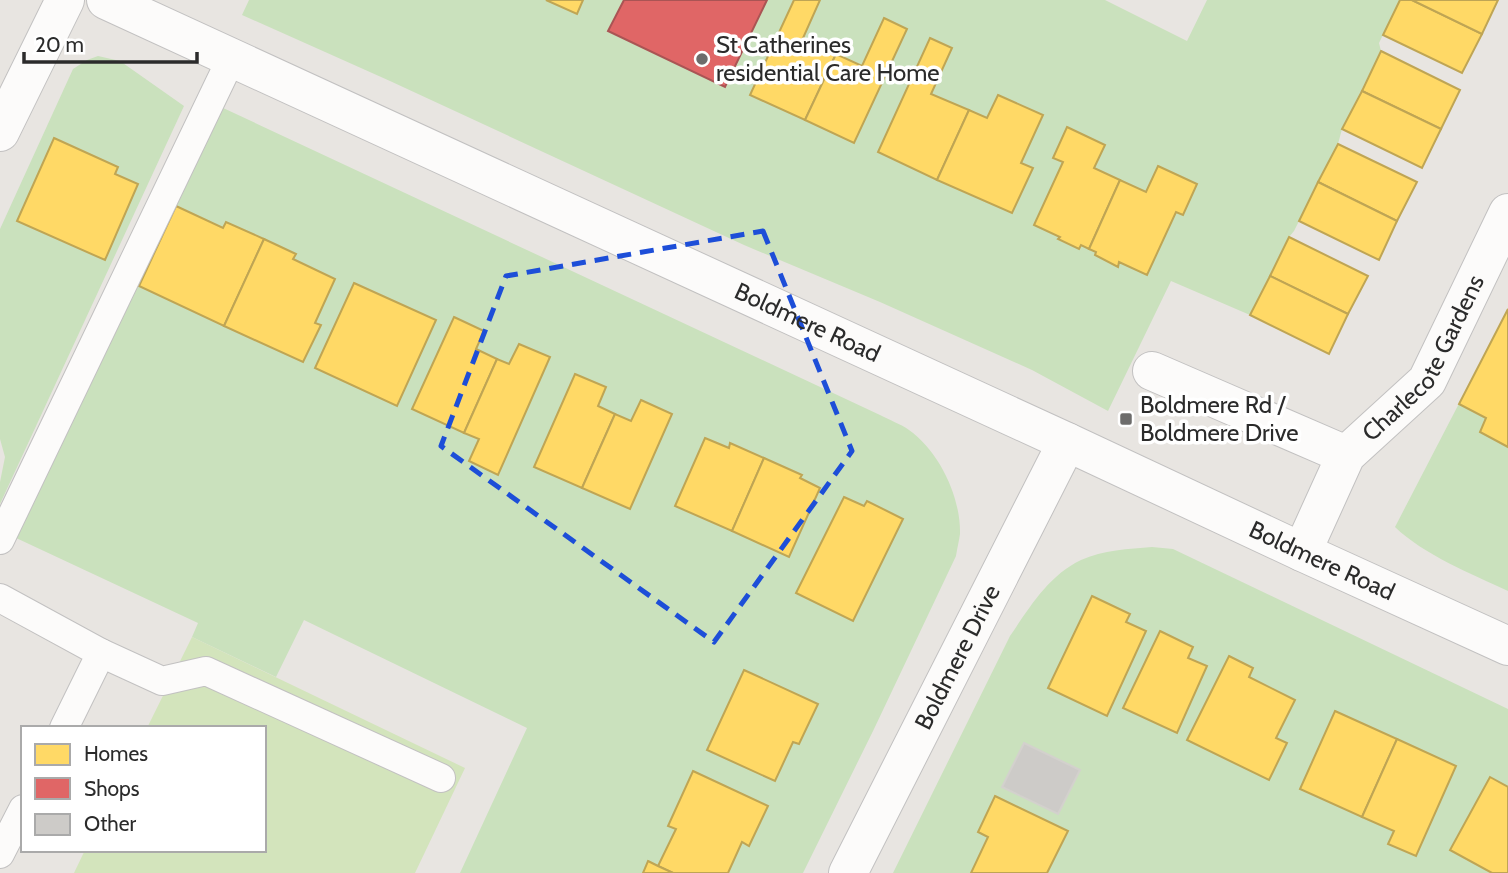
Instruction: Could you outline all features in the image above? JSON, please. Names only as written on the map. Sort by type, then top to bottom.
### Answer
[{"type":"main road","points":[[0,132],[65,0]]},
{"type":"main road","name":"Boldmere Road","points":[[106,0],[1508,646]]},
{"type":"main road","name":"Charlecote Gardens","points":[[1302,552],[1346,455],[1427,381],[1508,214]]},
{"type":"main road","name":"Charlecote Gardens","points":[[1152,371],[1346,455]]},
{"type":"main road","name":"Boldmere Drive","points":[[848,873],[1067,442]]},
{"type":"lane","points":[[0,540],[231,59]]},
{"type":"lane","points":[[0,598],[101,653],[162,681],[206,671],[441,778]]},
{"type":"lane","points":[[65,726],[101,653]]},
{"type":"lane","points":[[0,854],[21,813]]},
{"type":"highlighted area","points":[[763,231],[852,451],[714,642],[441,446],[506,276]]},
{"type":"green space","points":[[249,0],[1105,0],[1187,41],[1207,0],[1400,0],[1379,43],[1381,51],[1342,129],[1338,144],[1250,315],[1171,281],[1108,411],[1032,370],[744,245],[242,15]]},
{"type":"green space","points":[[98,56],[120,61],[184,106],[0,504],[0,482],[5,457],[0,439],[0,229],[73,69]]},
{"type":"green space","points":[[221,107],[899,424],[930,450],[946,476],[957,505],[960,534],[956,556],[803,873],[460,873],[527,728],[304,620],[276,677],[192,637],[198,623],[14,537]]},
{"type":"green space","points":[[1508,309],[1508,591],[1434,555],[1395,527]]},
{"type":"green space","points":[[1152,547],[1173,549],[1508,709],[1508,873],[893,873],[1010,636],[1041,593],[1049,583],[1081,560],[1107,552]]},
{"type":"green space","points":[[192,637],[465,768],[415,873],[74,873],[84,852],[266,852],[266,726],[148,726]]},
{"type":"building: Homes","points":[[546,0],[583,0],[577,14]]},
{"type":"building: Homes","points":[[794,0],[820,0],[803,38],[836,54],[805,120],[750,95]]},
{"type":"building: Homes","points":[[1400,0],[1412,0],[1482,34],[1462,73],[1383,35]]},
{"type":"building: Homes","points":[[1412,0],[1498,0],[1482,34]]},
{"type":"building: Homes","points":[[884,18],[907,29],[854,143],[805,120],[836,54],[862,66]]},
{"type":"building: Homes","points":[[930,38],[952,48],[931,94],[969,110],[937,180],[878,152]]},
{"type":"building: Homes","points":[[1381,51],[1460,90],[1441,129],[1362,91]]},
{"type":"building: Homes","points":[[1362,91],[1441,129],[1422,168],[1342,129]]},
{"type":"building: Homes","points":[[998,95],[1043,115],[1021,163],[1033,168],[1012,213],[937,180],[969,110],[987,118]]},
{"type":"building: Homes","points":[[1067,127],[1105,145],[1094,168],[1120,180],[1089,249],[1081,245],[1079,249],[1034,225],[1063,162],[1053,158]]},
{"type":"building: Homes","points":[[54,138],[118,167],[115,174],[138,184],[105,260],[17,221]]},
{"type":"building: Homes","points":[[1338,144],[1417,182],[1397,221],[1318,182]]},
{"type":"building: Homes","points":[[1158,166],[1197,184],[1183,215],[1176,212],[1147,275],[1119,262],[1118,267],[1089,249],[1120,180],[1146,192]]},
{"type":"building: Homes","points":[[1318,182],[1397,221],[1379,260],[1299,221]]},
{"type":"building: Homes","points":[[176,206],[223,228],[226,222],[264,239],[224,326],[139,286]]},
{"type":"building: Homes","points":[[1289,237],[1368,276],[1348,314],[1270,276]]},
{"type":"building: Homes","points":[[264,239],[296,254],[293,259],[335,279],[315,323],[321,325],[303,362],[224,326]]},
{"type":"building: Homes","points":[[1270,276],[1348,314],[1329,354],[1250,315]]},
{"type":"building: Homes","points":[[354,283],[436,320],[397,406],[315,368]]},
{"type":"building: Homes","points":[[1508,309],[1508,447],[1480,432],[1486,418],[1459,404]]},
{"type":"building: Homes","points":[[454,317],[484,331],[476,349],[497,359],[464,433],[412,409]]},
{"type":"building: Homes","points":[[519,344],[550,357],[498,475],[469,461],[479,439],[464,433],[497,359],[509,364]]},
{"type":"building: Homes","points":[[575,374],[606,387],[598,406],[615,414],[582,488],[534,467]]},
{"type":"building: Homes","points":[[641,400],[672,414],[630,509],[582,488],[615,414],[631,421]]},
{"type":"building: Homes","points":[[705,438],[729,448],[730,443],[764,458],[732,531],[675,506]]},
{"type":"building: Homes","points":[[764,458],[802,475],[800,478],[820,488],[789,557],[732,531]]},
{"type":"building: Homes","points":[[844,497],[864,506],[867,501],[903,519],[853,621],[796,593]]},
{"type":"building: Homes","points":[[1092,596],[1130,614],[1126,622],[1146,631],[1107,716],[1048,688]]},
{"type":"building: Homes","points":[[1160,631],[1193,647],[1188,658],[1207,666],[1177,733],[1123,708]]},
{"type":"building: Homes","points":[[1229,656],[1253,668],[1249,677],[1295,700],[1276,738],[1287,743],[1269,780],[1187,740]]},
{"type":"building: Homes","points":[[744,670],[818,704],[799,744],[793,742],[775,781],[707,750]]},
{"type":"building: Homes","points":[[1335,711],[1397,739],[1362,817],[1300,789]]},
{"type":"building: Homes","points":[[1397,739],[1456,766],[1416,856],[1388,844],[1394,831],[1362,817]]},
{"type":"building: Homes","points":[[693,771],[768,806],[749,846],[742,842],[728,873],[673,873],[658,866],[676,829],[668,826]]},
{"type":"building: Homes","points":[[1490,777],[1508,787],[1508,873],[1492,873],[1450,850]]},
{"type":"building: Homes","points":[[995,796],[1068,831],[1047,873],[971,873],[988,837],[978,832]]},
{"type":"building: Homes","points":[[648,861],[658,866],[673,873],[643,873]]},
{"type":"building: Shops","name":"St Catherines residential Care Home","points":[[624,0],[767,0],[725,87],[608,31]]},
{"type":"building: Other","points":[[1024,743],[1080,770],[1058,814],[1002,787]]},
{"type":"place","name":"St Catherines residential Care Home","points":[[702,59]]},
{"type":"place","name":"Boldmere Rd / Boldmere Drive","points":[[1126,419]]}]
